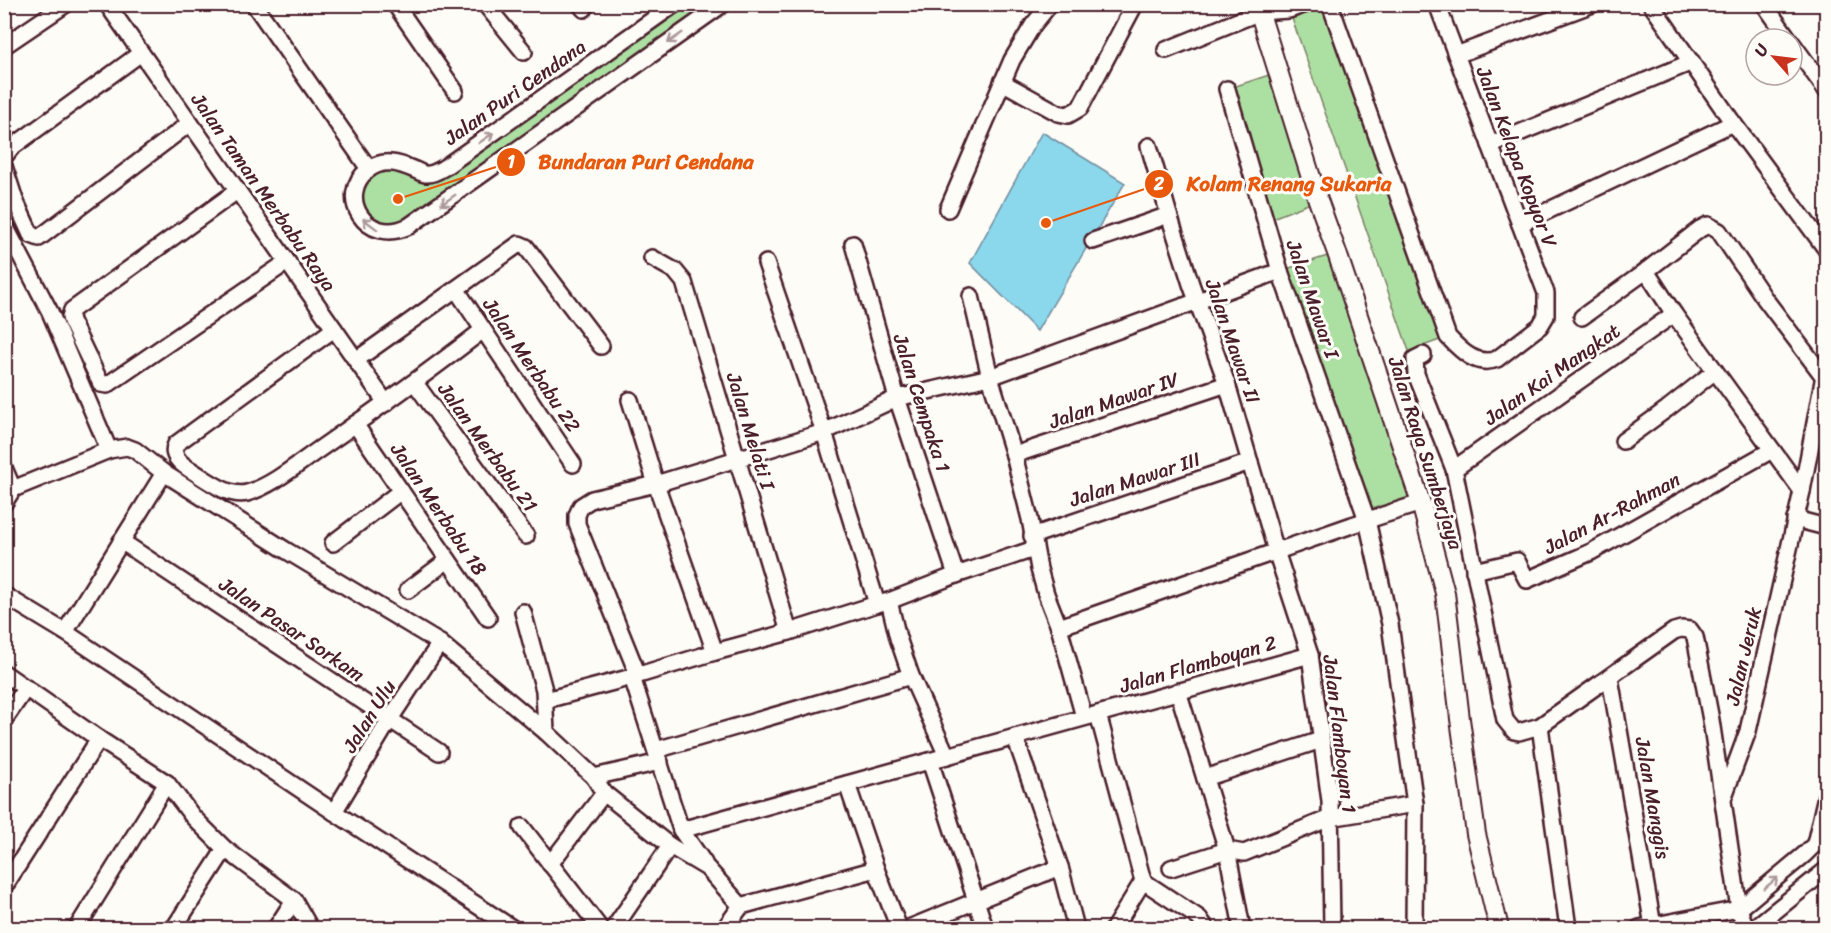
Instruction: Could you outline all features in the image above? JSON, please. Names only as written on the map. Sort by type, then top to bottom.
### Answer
[{"type":"street","points":[[4,46],[66,4]]},
{"type":"street","name":"Jalan Taman Merbabu Raya","points":[[107,4],[386,403]]},
{"type":"street","points":[[254,4],[369,170],[357,185],[355,195],[359,214],[373,228],[392,232],[402,230],[422,218],[723,4]]},
{"type":"street","points":[[395,4],[455,91]]},
{"type":"street","points":[[485,4],[524,52]]},
{"type":"street","name":"Jalan Puri Cendana","points":[[369,170],[387,162],[397,163],[425,175],[445,167],[675,4]]},
{"type":"street","points":[[948,209],[1012,60],[1033,25],[1050,4]]},
{"type":"street","points":[[1002,82],[1058,113],[1068,115],[1080,108],[1135,4]]},
{"type":"street","points":[[1166,50],[1262,7],[1306,4]]},
{"type":"street","name":"Jalan Kelapa Kopyor V","points":[[1330,4],[1448,337],[1460,350],[1481,362],[1489,362],[1497,359],[1540,326],[1546,316],[1546,293],[1437,4]]},
{"type":"street","points":[[1456,55],[1593,4]]},
{"type":"street","points":[[1651,4],[1733,123],[1827,249]]},
{"type":"street","points":[[1764,4],[1780,27]]},
{"type":"street","name":"Jalan Raya Sumberjaya","points":[[1262,7],[1318,200],[1421,503],[1445,593],[1476,834],[1499,928]]},
{"type":"street","points":[[4,157],[11,148],[141,53]]},
{"type":"street","points":[[1804,59],[1827,90]]},
{"type":"street","points":[[1490,145],[1692,62]]},
{"type":"street","name":"Jalan Mawar I","points":[[1227,89],[1280,271],[1367,520],[1390,624],[1414,804],[1414,928]]},
{"type":"street","points":[[4,166],[15,200],[32,234],[39,238],[190,123]]},
{"type":"street","points":[[1520,224],[1733,123]]},
{"type":"street","name":"Jalan Mawar II","points":[[1149,146],[1169,215],[1227,384],[1276,550]]},
{"type":"street","points":[[237,191],[72,310],[70,317],[101,384],[107,386],[287,262]]},
{"type":"street","points":[[1093,241],[1169,215]]},
{"type":"street","points":[[4,224],[50,312],[109,450]]},
{"type":"street","points":[[1582,316],[1704,226],[1712,227],[1719,231],[1766,299],[1825,371]]},
{"type":"street","points":[[356,360],[519,244],[523,246],[601,346]]},
{"type":"street","name":"Jalan Cempaka 1","points":[[853,244],[897,398],[956,575]]},
{"type":"street","name":"Jalan Melati I","points":[[652,258],[675,271],[684,282],[789,632]]},
{"type":"street","points":[[766,263],[883,602],[911,676],[946,756]]},
{"type":"street","points":[[741,906],[707,868],[681,830],[635,676],[577,524],[581,506],[592,499],[656,484],[824,432],[897,398],[990,376],[1280,271]]},
{"type":"street","points":[[1646,271],[1674,314],[1802,491]]},
{"type":"street","name":"Jalan Merbabu 22","points":[[456,290],[573,464]]},
{"type":"street","points":[[971,296],[990,376],[1014,455],[1046,594],[1091,716],[1143,881],[1198,918],[1206,928]]},
{"type":"street","name":"Jalan Kai Mangkat","points":[[1454,469],[1674,314]]},
{"type":"street","points":[[334,329],[176,444],[174,449],[181,464],[231,492],[246,493],[273,481],[386,403],[483,330]]},
{"type":"street","points":[[1423,355],[1415,359],[1416,374],[1454,469],[1505,720],[1514,731],[1519,732],[1540,726],[1611,678],[1674,631],[1690,630],[1695,637],[1709,710],[1739,909],[1746,928]]},
{"type":"street","points":[[1623,441],[1716,371]]},
{"type":"street","name":"Jalan Jeruk","points":[[1722,800],[1748,730],[1802,491],[1825,371]]},
{"type":"street","name":"Jalan Merbabu 21","points":[[415,382],[526,536]]},
{"type":"street","name":"Jalan Mawar IV","points":[[1014,455],[1227,384]]},
{"type":"street","points":[[630,400],[656,484],[715,652]]},
{"type":"street","name":"Jalan Merbabu 18","points":[[355,424],[488,618]]},
{"type":"street","points":[[4,503],[13,489],[109,450],[127,447],[135,450],[164,473],[287,551],[440,643],[546,732],[594,777],[604,793],[670,846],[707,868]]},
{"type":"street","name":"Jalan Ar-Rahman","points":[[1474,571],[1517,561],[1527,580],[1601,546],[1772,450]]},
{"type":"street","name":"Jalan Mawar III","points":[[546,700],[789,632],[883,602],[1033,543],[1251,462]]},
{"type":"street","points":[[4,468],[13,489]]},
{"type":"street","points":[[65,632],[164,473]]},
{"type":"street","points":[[333,543],[401,491]]},
{"type":"street","points":[[1059,627],[1276,550],[1421,503]]},
{"type":"street","points":[[1795,519],[1827,527]]},
{"type":"street","name":"Jalan Pasar Sorkam","points":[[122,541],[439,752]]},
{"type":"street","name":"Jalan Flamboyan 1","points":[[1276,550],[1310,655],[1329,801],[1332,928]]},
{"type":"street","points":[[408,590],[448,560]]},
{"type":"street","points":[[4,595],[65,632],[512,928]]},
{"type":"street","points":[[523,612],[546,700],[546,732]]},
{"type":"street","name":"Jalan Ulu","points":[[334,812],[440,643]]},
{"type":"street","name":"Jalan Flamboyan 2","points":[[681,830],[1310,655]]},
{"type":"street","points":[[4,673],[167,783],[193,817],[225,849],[294,900],[310,928]]},
{"type":"street","points":[[594,777],[911,676]]},
{"type":"street","name":"Jalan Manggis","points":[[1611,678],[1646,927]]},
{"type":"street","points":[[4,720],[26,688]]},
{"type":"street","points":[[1178,692],[1227,850],[1242,928]]},
{"type":"street","points":[[1540,726],[1568,928]]},
{"type":"street","points":[[1015,737],[1060,867],[1076,928]]},
{"type":"street","points":[[4,887],[99,739]]},
{"type":"street","points":[[1205,778],[1321,740]]},
{"type":"street","points":[[930,761],[986,928]]},
{"type":"street","points":[[77,928],[167,783]]},
{"type":"street","points":[[847,784],[898,928]]},
{"type":"street","points":[[550,864],[604,793]]},
{"type":"street","points":[[1646,927],[1739,909],[1815,844],[1827,796]]},
{"type":"street","points":[[1171,868],[1227,850],[1244,852],[1330,818],[1414,804]]},
{"type":"street","points":[[522,827],[600,928]]},
{"type":"street","points":[[614,928],[670,846]]},
{"type":"street","points":[[174,928],[225,849]]},
{"type":"street","points":[[909,928],[1060,867]]},
{"type":"street","points":[[725,928],[741,906],[876,869]]},
{"type":"street","points":[[1754,928],[1827,870]]},
{"type":"street","points":[[1114,928],[1143,881]]},
{"type":"street","points":[[276,928],[294,900]]},
{"type":"green space","points":[[675,5],[723,5],[409,226],[365,222],[357,185],[378,165],[425,175]]},
{"type":"green space","points":[[1306,5],[1330,5],[1448,337],[1409,351],[1289,10]]},
{"type":"green space","points":[[1278,72],[1318,200],[1265,221],[1227,89]]},
{"type":"green space","points":[[1337,253],[1421,503],[1367,520],[1280,271]]},
{"type":"water","points":[[1042,132],[1125,183],[1037,331],[970,263]]},
{"type":"place","name":"Bundaran Puri Cendana","points":[[398,199]]},
{"type":"place","name":"Kolam Renang Sukaria","points":[[1046,223]]}]
